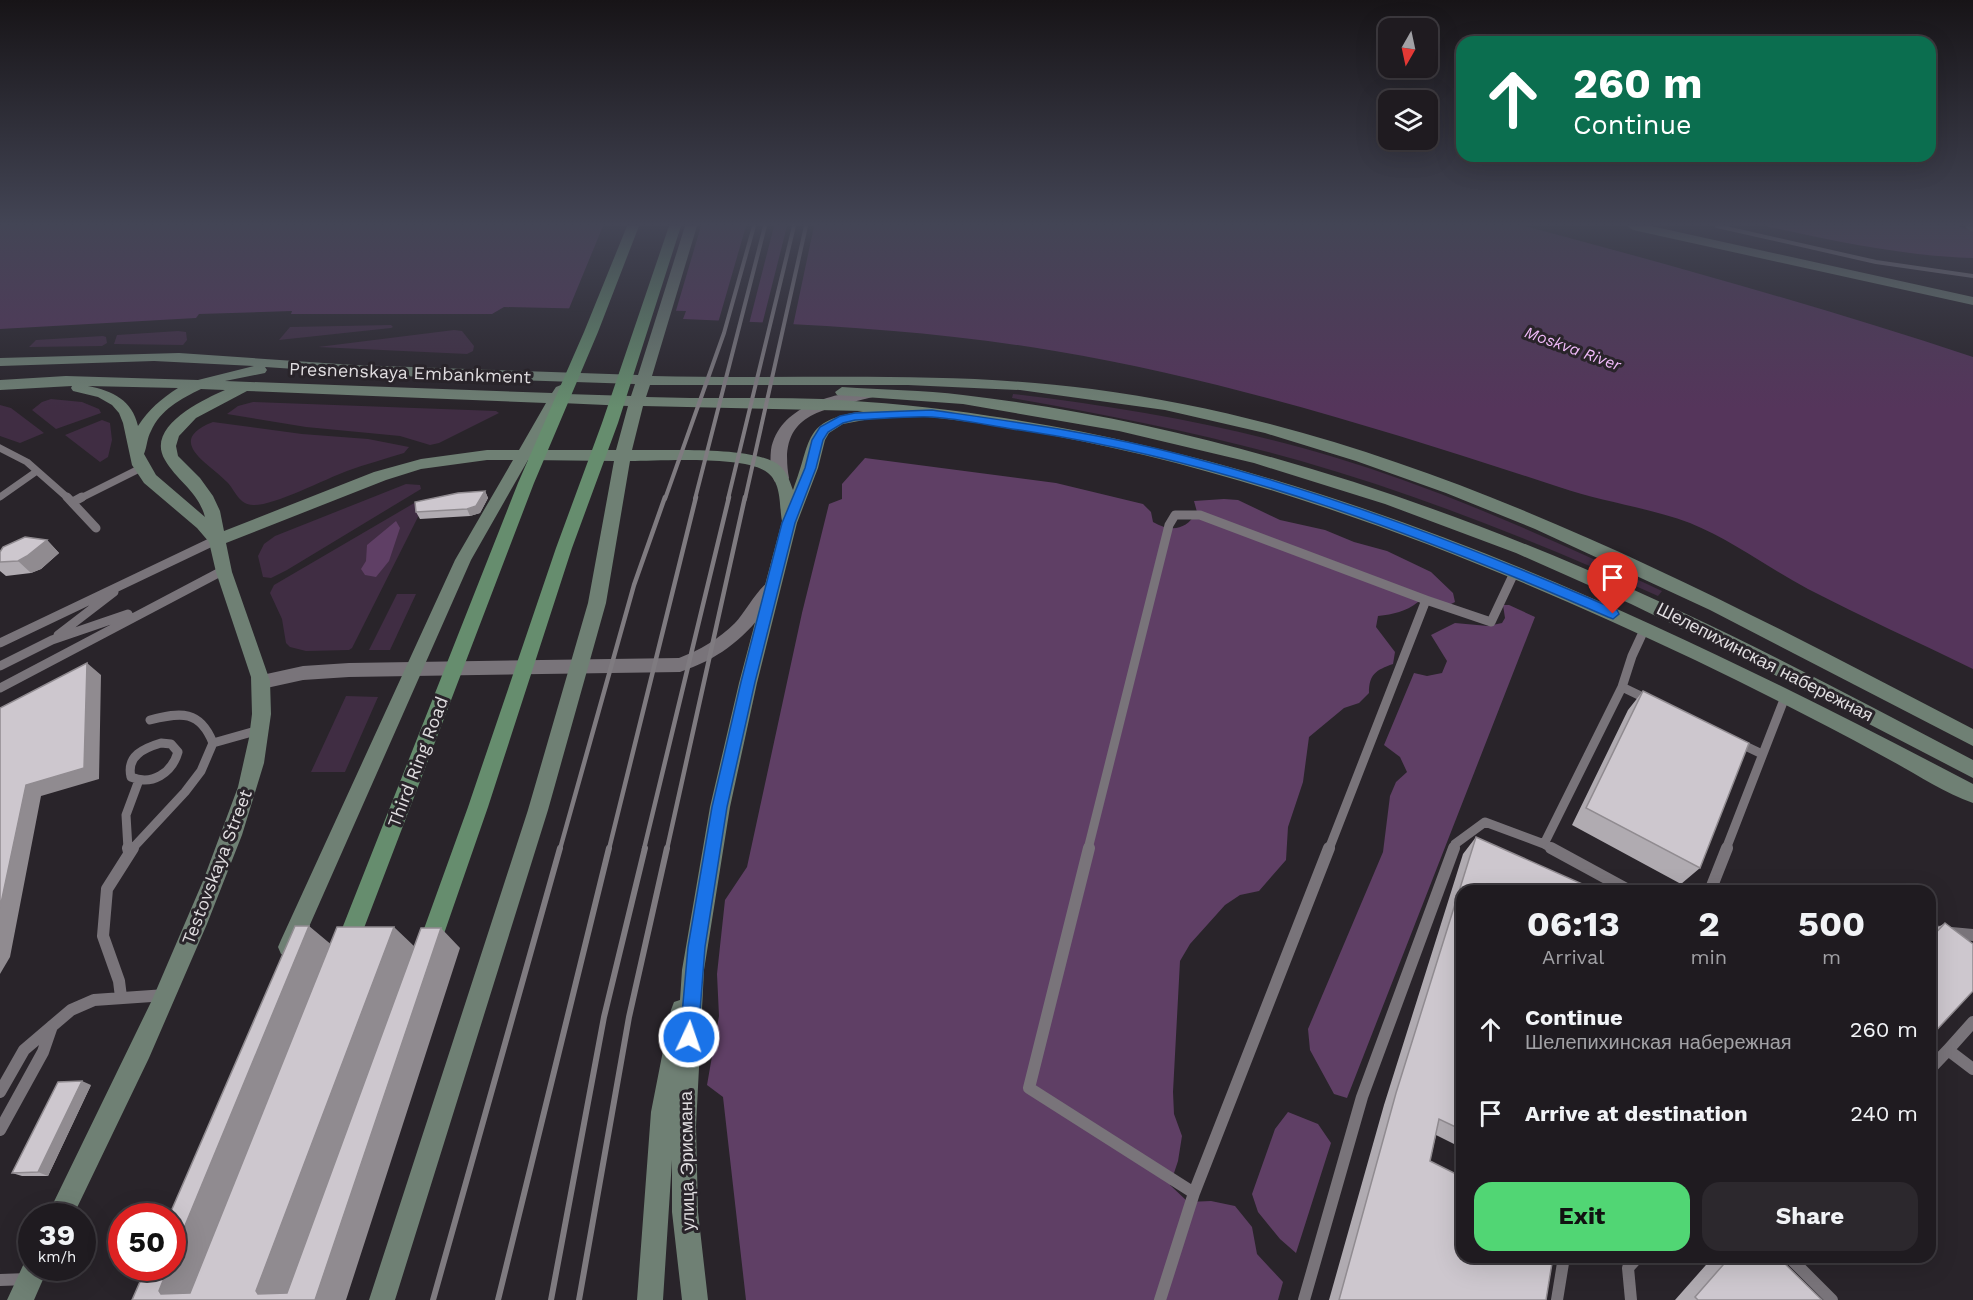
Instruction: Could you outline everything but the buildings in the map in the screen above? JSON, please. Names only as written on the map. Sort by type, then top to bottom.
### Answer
[{"type":"main road","name":"Third Ring Road","points":[[338,969],[526,483],[609,287]]},
{"type":"main road","points":[[418,975],[478,807],[564,548],[610,423],[655,287]]},
{"type":"main road","points":[[382,1300],[538,810],[603,573],[626,438],[672,287]]},
{"type":"main road","points":[[1908,287],[1973,301]]},
{"type":"main road","points":[[281,964],[463,560],[540,429],[591,332]]},
{"type":"main road","name":"Presnenskaya Embankment","points":[[0,362],[183,358],[306,367],[678,381]]},
{"type":"main road","points":[[139,463],[140,434],[159,408],[200,384],[238,373],[306,367]]},
{"type":"main road","name":"Presnenskaya Embankment","points":[[5,385],[66,381],[200,384],[676,403],[819,404]]},
{"type":"main road","points":[[678,381],[985,383],[1198,412],[1265,428],[1365,457],[1514,513],[1659,577],[1973,738]]},
{"type":"main road","name":"Шелепихинская набережная","points":[[678,381],[979,401],[1114,424],[1281,465],[1382,496],[1522,549],[1650,605],[1853,706],[1973,770]]},
{"type":"main road","points":[[5,385],[83,389],[115,400],[124,407],[130,418],[139,463],[150,480],[170,495],[216,540],[380,476],[421,464],[457,458],[518,454],[718,456],[760,462],[774,469],[781,478],[789,500],[789,523]]},
{"type":"main road","name":"Testovskaya Street","points":[[66,1203],[166,995],[202,911],[234,831],[253,764],[259,730],[262,682],[224,570],[216,540],[215,519],[207,497],[172,458],[168,450],[169,442],[177,426],[208,404],[245,388],[263,387]]},
{"type":"main road","name":"Шелепихинская набережная","points":[[819,404],[932,413],[1079,436],[1180,458],[1312,495],[1515,571],[1646,628],[1973,794]]},
{"type":"main road","name":"улица Эрисмана","points":[[695,1300],[685,1212],[684,1126],[693,970],[720,807],[748,682],[789,523],[810,468],[817,440],[824,429],[840,420],[855,416],[932,413]]},
{"type":"main road","points":[[650,1300],[663,1112],[677,1031],[693,970]]},
{"type":"street","points":[[781,478],[777,465],[780,442],[795,420],[819,404],[845,396],[868,394]]},
{"type":"street","points":[[262,682],[303,674],[349,670],[680,664],[700,658],[721,647],[740,632],[756,613],[776,577]]},
{"type":"lane","points":[[0,448],[13,453],[37,471],[73,502],[96,528]]},
{"type":"lane","points":[[73,502],[139,463]]},
{"type":"lane","points":[[0,497],[37,471]]},
{"type":"lane","points":[[1194,1193],[1029,1088],[1169,525],[1175,515],[1200,515],[1491,622],[1515,571]]},
{"type":"lane","points":[[0,643],[216,540]]},
{"type":"lane","points":[[0,688],[64,656],[149,606],[224,570]]},
{"type":"lane","points":[[52,640],[129,581]]},
{"type":"lane","points":[[1160,1300],[1194,1193],[1426,600]]},
{"type":"lane","points":[[0,666],[52,640],[149,606]]},
{"type":"lane","points":[[1544,844],[1622,687],[1632,656],[1646,628]]},
{"type":"lane","points":[[1622,687],[1654,702]]},
{"type":"lane","points":[[1712,885],[1785,697]]},
{"type":"lane","points":[[121,997],[119,981],[103,936],[107,889],[129,852],[186,792],[205,764],[213,743],[209,729],[197,717],[177,714],[150,720]]},
{"type":"lane","points":[[213,743],[259,730]]},
{"type":"lane","points":[[1730,739],[1762,754]]},
{"type":"lane","points":[[161,743],[175,747],[178,752],[172,767],[155,778],[139,780],[131,777],[128,771],[135,756],[152,745],[161,743]]},
{"type":"lane","points":[[129,852],[125,833],[125,813],[139,780]]},
{"type":"lane","points":[[1304,1300],[1362,1097],[1455,844],[1485,822],[1544,844],[1619,885]]},
{"type":"lane","points":[[1936,932],[1973,935]]},
{"type":"lane","points":[[0,1092],[24,1050],[71,1010],[94,1000],[166,995]]},
{"type":"lane","points":[[1936,1063],[1973,1022]]},
{"type":"lane","points":[[0,1130],[43,1052],[53,1024]]},
{"type":"lane","points":[[1948,1050],[1973,1070]]},
{"type":"lane","points":[[1557,1300],[1563,1263]]},
{"type":"lane","points":[[1631,1300],[1628,1268],[1633,1263]]},
{"type":"lane","points":[[1795,1263],[1832,1300]]},
{"type":"lane","points":[[0,1280],[28,1282]]},
{"type":"shaded area","points":[[391,325],[393,327],[391,328],[279,340],[290,327]]},
{"type":"shaded area","points":[[454,330],[462,331],[474,346],[473,351],[467,354],[318,347]]},
{"type":"shaded area","points":[[186,332],[187,340],[183,345],[114,344],[117,335]]},
{"type":"shaded area","points":[[106,337],[107,343],[102,346],[29,347],[36,340]]},
{"type":"shaded area","points":[[1013,394],[1162,416],[1308,449],[1436,492],[1662,591],[1658,596],[1482,522],[1301,461],[1121,418],[1012,398]]},
{"type":"shaded area","points":[[51,399],[82,402],[99,409],[101,413],[56,429],[32,410],[42,402]]},
{"type":"shaded area","points":[[253,402],[496,411],[499,413],[439,443],[430,445],[400,436],[306,427],[227,414],[238,406]]},
{"type":"shaded area","points":[[0,405],[11,408],[44,433],[20,443],[0,436]]},
{"type":"shaded area","points":[[102,420],[110,423],[112,440],[108,457],[100,462],[65,435]]},
{"type":"shaded area","points":[[213,422],[302,434],[368,439],[409,447],[404,453],[347,471],[273,501],[253,505],[244,503],[227,482],[202,460],[191,444],[192,437],[199,429]]},
{"type":"shaded area","points":[[865,458],[1056,483],[1143,504],[1151,512],[1153,522],[1172,528],[1188,523],[1197,512],[1194,501],[1238,500],[1280,520],[1325,530],[1354,542],[1387,551],[1431,572],[1453,593],[1455,602],[1451,604],[1418,602],[1399,612],[1378,616],[1376,627],[1395,652],[1393,664],[1382,668],[1372,677],[1369,693],[1359,703],[1344,708],[1309,737],[1303,782],[1288,827],[1286,860],[1259,891],[1240,895],[1225,905],[1190,944],[1180,961],[1173,1092],[1174,1114],[1182,1136],[1178,1161],[1170,1185],[1188,1202],[1211,1201],[1235,1206],[1252,1227],[1257,1254],[1283,1282],[1278,1300],[746,1300],[723,1097],[707,1085],[719,1016],[717,974],[725,900],[747,867],[802,613],[829,504],[842,499],[842,484]]},
{"type":"shaded area","points":[[406,484],[420,485],[421,489],[287,570],[271,578],[263,577],[258,556],[264,544],[275,536]]},
{"type":"shaded area","points":[[416,502],[421,502],[422,509],[352,648],[349,650],[306,651],[290,647],[286,643],[282,619],[270,593],[274,585]]},
{"type":"shaded area","points":[[396,521],[400,528],[389,561],[376,577],[365,575],[361,569],[366,561],[367,545]]},
{"type":"shaded area","points":[[397,594],[416,594],[390,650],[369,650]]},
{"type":"shaded area","points":[[1503,605],[1509,605],[1535,617],[1347,1098],[1334,1094],[1310,1050],[1308,1029],[1383,852],[1390,796],[1396,782],[1407,772],[1400,757],[1384,745],[1414,673],[1427,676],[1442,673],[1447,661],[1431,635],[1455,623],[1488,626],[1502,623],[1505,618]]},
{"type":"shaded area","points":[[346,696],[378,697],[345,772],[311,772]]},
{"type":"shaded area","points":[[1288,1112],[1318,1124],[1331,1143],[1296,1253],[1280,1239],[1258,1212],[1252,1194],[1275,1129]]},
{"type":"water","name":"Moskva River","points":[[0,287],[1745,287],[1973,357],[1973,669],[1808,589],[1721,538],[1690,523],[1575,492],[1310,410],[1183,377],[1055,351],[963,338],[870,329],[683,319],[686,311],[504,307],[492,314],[291,314],[292,311],[199,314],[196,318],[0,329]]},
{"type":"pier","points":[[578,287],[683,287],[675,314],[568,311]]},
{"type":"pier","points":[[728,287],[759,287],[749,324],[718,323]]},
{"type":"pier","points":[[772,287],[801,287],[793,326],[762,325]]},
{"type":"railway","points":[[665,499],[724,333],[737,287]]},
{"type":"railway","points":[[695,499],[749,287]]},
{"type":"railway","points":[[728,499],[779,287]]},
{"type":"railway","points":[[745,499],[792,287]]},
{"type":"railway","points":[[560,849],[634,585],[665,497]]},
{"type":"railway","points":[[609,849],[696,497]]},
{"type":"railway","points":[[644,849],[729,497]]},
{"type":"railway","points":[[667,849],[745,497]]},
{"type":"railway","points":[[433,1300],[560,848]]},
{"type":"railway","points":[[498,1300],[609,848]]},
{"type":"railway","points":[[551,1300],[604,1017],[645,848]]},
{"type":"railway","points":[[579,1300],[629,1017],[667,848]]},
{"type":"route","points":[[689,1037],[696,947],[720,807],[748,682],[789,523],[799,501],[817,440],[824,429],[840,420],[855,416],[932,413],[1014,424],[1180,458],[1312,495],[1389,522],[1515,571],[1613,614]]}]
